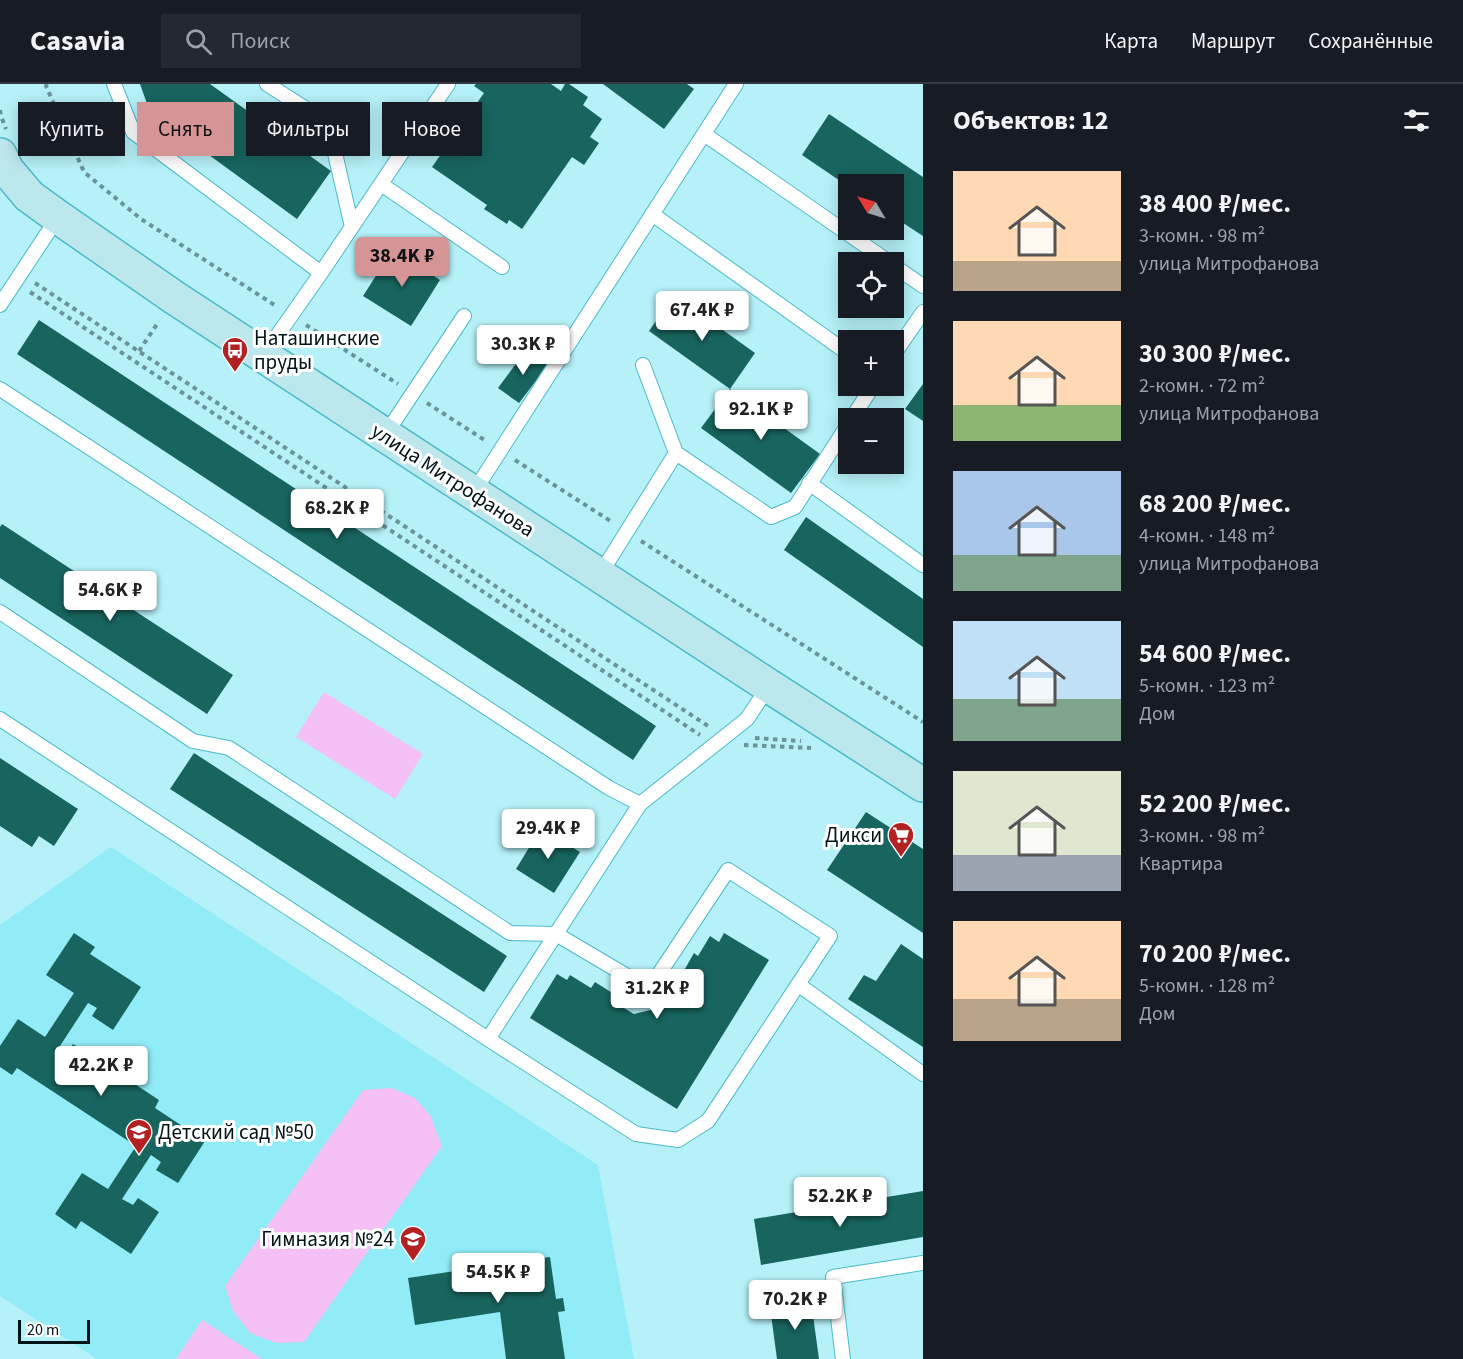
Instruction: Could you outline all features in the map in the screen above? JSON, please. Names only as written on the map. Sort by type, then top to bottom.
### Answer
[{"type":"main road","name":"улица Митрофанова","points":[[0,155],[8,170],[30,196],[175,298],[923,785]]},
{"type":"lane","points":[[114,84],[133,132],[321,273]]},
{"type":"lane","points":[[267,84],[328,123],[352,227]]},
{"type":"lane","points":[[263,356],[448,84]]},
{"type":"lane","points":[[473,493],[736,84]]},
{"type":"lane","points":[[704,134],[875,252]]},
{"type":"lane","points":[[381,184],[502,267]]},
{"type":"lane","points":[[652,214],[838,346]]},
{"type":"lane","points":[[0,305],[58,217]]},
{"type":"lane","points":[[904,273],[923,286]]},
{"type":"lane","points":[[904,340],[923,312]]},
{"type":"lane","points":[[385,435],[464,316]]},
{"type":"lane","points":[[643,365],[676,453],[771,517],[795,507],[838,440]]},
{"type":"lane","points":[[0,389],[609,788],[640,804]]},
{"type":"lane","points":[[599,576],[676,453]]},
{"type":"lane","points":[[809,483],[923,565]]},
{"type":"lane","points":[[0,612],[193,741],[229,748],[510,933],[556,934],[649,989],[728,870],[830,936],[708,1121],[678,1140],[636,1134],[0,719]]},
{"type":"lane","points":[[488,1039],[640,804],[747,719],[769,686]]},
{"type":"lane","points":[[799,985],[923,1074]]},
{"type":"lane","points":[[843,1359],[833,1277],[923,1263]]},
{"type":"path","points":[[47,84],[84,172],[141,219],[923,722]]},
{"type":"path","points":[[18,278],[720,741],[811,748],[820,754]]},
{"type":"path","points":[[18,278],[720,741],[802,741]]},
{"type":"shaded area","points":[[324,692],[423,754],[395,799],[296,737]]},
{"type":"shaded area","points":[[111,847],[598,1165],[634,1359],[97,1359],[0,1296],[0,925]]},
{"type":"shaded area","points":[[392,1088],[415,1098],[430,1115],[442,1146],[304,1342],[276,1343],[250,1333],[233,1311],[225,1286],[363,1090]]},
{"type":"shaded area","points":[[202,1320],[262,1359],[176,1359]]},
{"type":"building","points":[[140,84],[210,84],[246,110],[246,156],[310,156],[331,171],[297,219],[210,156],[234,156],[234,102],[146,102]]},
{"type":"building","points":[[476,84],[551,84],[561,91],[565,84],[569,84],[588,97],[583,105],[602,119],[590,137],[599,143],[584,165],[572,157],[522,229],[509,220],[507,224],[484,209],[487,205],[432,167],[440,156],[482,156],[482,102],[478,102],[484,93],[474,86]]},
{"type":"building","points":[[603,84],[687,84],[694,89],[664,129]]},
{"type":"building","points":[[829,114],[923,177],[923,236],[904,224],[904,174],[838,174],[838,180],[802,155]]},
{"type":"building","points":[[393,249],[440,280],[411,326],[363,296]]},
{"type":"building","points":[[674,295],[755,353],[730,389],[649,331]]},
{"type":"building","points":[[39,320],[656,726],[633,760],[17,354]]},
{"type":"building","points":[[527,349],[548,365],[519,403],[498,388]]},
{"type":"building","points":[[923,384],[923,421],[905,409]]},
{"type":"building","points":[[730,389],[820,454],[791,493],[701,428]]},
{"type":"building","points":[[806,517],[923,599],[923,647],[784,550]]},
{"type":"building","points":[[2,524],[233,675],[207,714],[0,578],[0,527]]},
{"type":"building","points":[[194,753],[507,956],[484,992],[170,789]]},
{"type":"building","points":[[0,758],[78,809],[54,846],[39,836],[32,847],[0,826]]},
{"type":"building","points":[[866,812],[923,849],[923,933],[827,870]]},
{"type":"building","points":[[541,828],[580,852],[554,893],[516,869]]},
{"type":"building","points":[[74,933],[95,947],[90,954],[141,987],[113,1030],[92,1016],[97,1008],[88,1003],[60,1046],[68,1052],[73,1044],[95,1058],[159,1100],[155,1108],[205,1141],[178,1183],[156,1170],[161,1162],[151,1155],[122,1199],[133,1205],[138,1198],[159,1212],[131,1254],[81,1221],[76,1229],[55,1214],[82,1173],[108,1189],[136,1146],[17,1068],[12,1075],[0,1067],[0,1046],[18,1019],[45,1037],[74,993],[46,975]]},
{"type":"building","points":[[724,933],[769,960],[677,1109],[530,1018],[557,974],[567,980],[570,975],[591,988],[595,982],[617,996],[614,1002],[634,1014],[667,1006],[685,976],[682,974],[694,953],[698,956],[710,936],[719,942]]},
{"type":"building","points":[[901,944],[923,959],[923,1047],[848,999],[864,975],[876,981]]},
{"type":"building","points":[[923,1191],[923,1237],[761,1265],[754,1219]]},
{"type":"building","points":[[550,1257],[556,1299],[563,1298],[565,1311],[558,1312],[565,1359],[506,1359],[500,1312],[415,1325],[408,1278]]},
{"type":"building","points":[[811,1301],[819,1359],[777,1359],[770,1307]]},
{"type":"place","name":"Наташинские пруды","points":[[235,373]]},
{"type":"place","name":"Дикси","points":[[901,858]]},
{"type":"place","name":"Детский сад №50","points":[[139,1155]]},
{"type":"place","name":"Гимназия №24","points":[[413,1262]]}]
